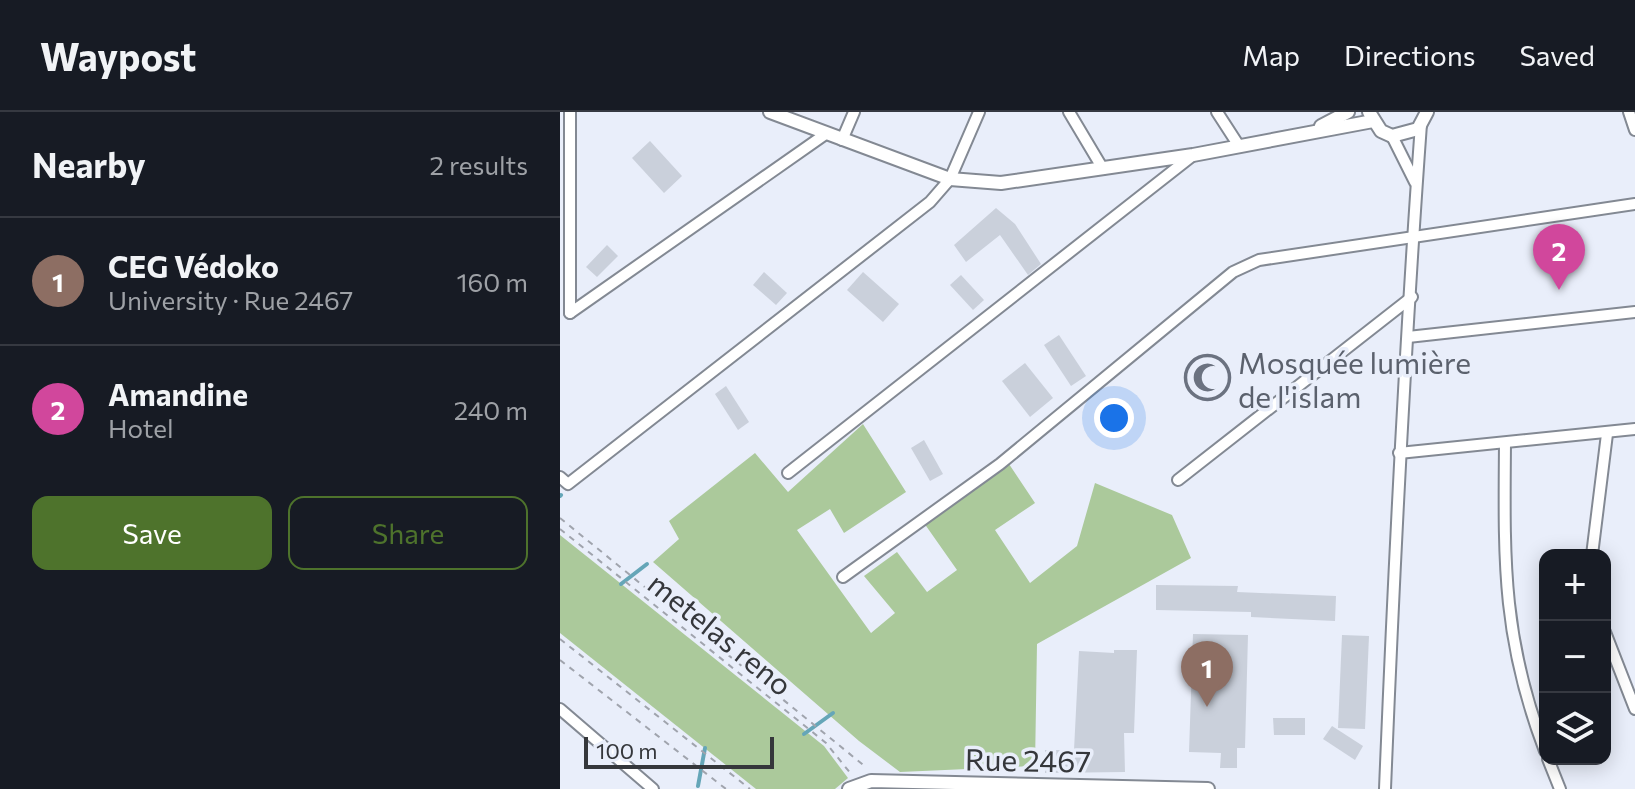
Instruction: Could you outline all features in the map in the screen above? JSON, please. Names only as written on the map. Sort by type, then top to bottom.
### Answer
[{"type":"street","points":[[570,112],[570,313],[827,133]]},
{"type":"street","points":[[770,112],[950,179],[1001,183],[1193,155],[1371,116],[1381,131],[1392,136],[1409,134],[1426,116]]},
{"type":"street","points":[[842,140],[854,112]]},
{"type":"street","points":[[560,477],[568,484],[930,202],[950,179],[979,112]]},
{"type":"street","points":[[1069,112],[1103,169]]},
{"type":"street","points":[[1217,112],[1239,146]]},
{"type":"street","points":[[1311,131],[1348,112]]},
{"type":"street","points":[[1629,112],[1635,130]]},
{"type":"street","points":[[1385,789],[1399,453],[1412,297],[1411,238],[1415,184],[1426,116]]},
{"type":"street","points":[[1392,136],[1415,184]]},
{"type":"street","points":[[788,473],[1193,155]]},
{"type":"street","points":[[843,577],[1000,464],[1233,272],[1259,260],[1635,204]]},
{"type":"street","points":[[1178,480],[1412,297]]},
{"type":"street","points":[[1408,337],[1635,312]]},
{"type":"street","points":[[1399,453],[1635,429]]},
{"type":"street","points":[[1593,549],[1607,434]]},
{"type":"street","points":[[1505,443],[1507,609],[1518,673],[1539,734]]},
{"type":"street","points":[[1611,647],[1635,709]]},
{"type":"street","points":[[560,709],[653,789]]},
{"type":"street","points":[[1550,765],[1560,789]]},
{"type":"street","name":"Rue 2467","points":[[849,789],[857,784],[883,782],[1208,789]]},
{"type":"path","points":[[560,518],[883,782]]},
{"type":"path","name":"metelas reno","points":[[560,529],[826,743],[851,774]]},
{"type":"path","points":[[560,639],[750,789]]},
{"type":"path","points":[[560,660],[726,789]]},
{"type":"green space","points":[[863,424],[906,492],[844,533],[830,509],[797,530],[871,633],[895,613],[864,576],[897,552],[927,592],[957,570],[924,523],[1009,464],[1035,503],[995,530],[1030,583],[1077,546],[1095,483],[1172,515],[1191,558],[1037,644],[1035,766],[900,772],[859,741],[653,562],[679,539],[669,521],[755,453],[788,492]]},
{"type":"green space","points":[[560,535],[824,746],[848,778],[835,789],[756,789],[560,633]]},
{"type":"building","points":[[650,141],[682,176],[664,193],[632,158]]},
{"type":"building","points":[[996,208],[1015,224],[1041,264],[1028,275],[1000,235],[966,262],[954,245]]},
{"type":"building","points":[[607,245],[618,256],[597,277],[586,267]]},
{"type":"building","points":[[764,272],[787,293],[776,305],[753,285]]},
{"type":"building","points":[[863,272],[899,304],[883,322],[847,290]]},
{"type":"building","points":[[961,275],[984,300],[973,310],[950,285]]},
{"type":"building","points":[[1059,335],[1086,376],[1071,386],[1044,345]]},
{"type":"building","points":[[1025,363],[1053,398],[1030,417],[1002,381]]},
{"type":"building","points":[[726,386],[749,422],[738,430],[715,394]]},
{"type":"building","points":[[924,440],[943,474],[930,481],[911,448]]},
{"type":"building","points":[[1156,585],[1238,586],[1237,592],[1336,596],[1335,621],[1251,617],[1251,612],[1156,610]]},
{"type":"building","points":[[1193,634],[1248,635],[1245,748],[1237,748],[1237,768],[1220,768],[1221,753],[1189,752]]},
{"type":"building","points":[[1342,635],[1369,636],[1365,729],[1338,728]]},
{"type":"building","points":[[1114,650],[1137,650],[1134,733],[1124,733],[1125,772],[1045,773],[1045,750],[1074,750],[1079,651],[1114,653]]},
{"type":"building","points":[[1273,718],[1305,718],[1305,735],[1274,735]]},
{"type":"building","points":[[1332,726],[1363,746],[1355,760],[1323,739]]},
{"type":"waterway","points":[[621,584],[647,564]]},
{"type":"waterway","points":[[804,734],[833,713]]},
{"type":"waterway","points":[[698,786],[705,748]]},
{"type":"place","name":"Amandine","points":[[1559,290]]},
{"type":"place","name":"Mosquée lumière de l'islam","points":[[1207,378]]},
{"type":"place","name":"CEG Védoko","points":[[1207,707]]}]
